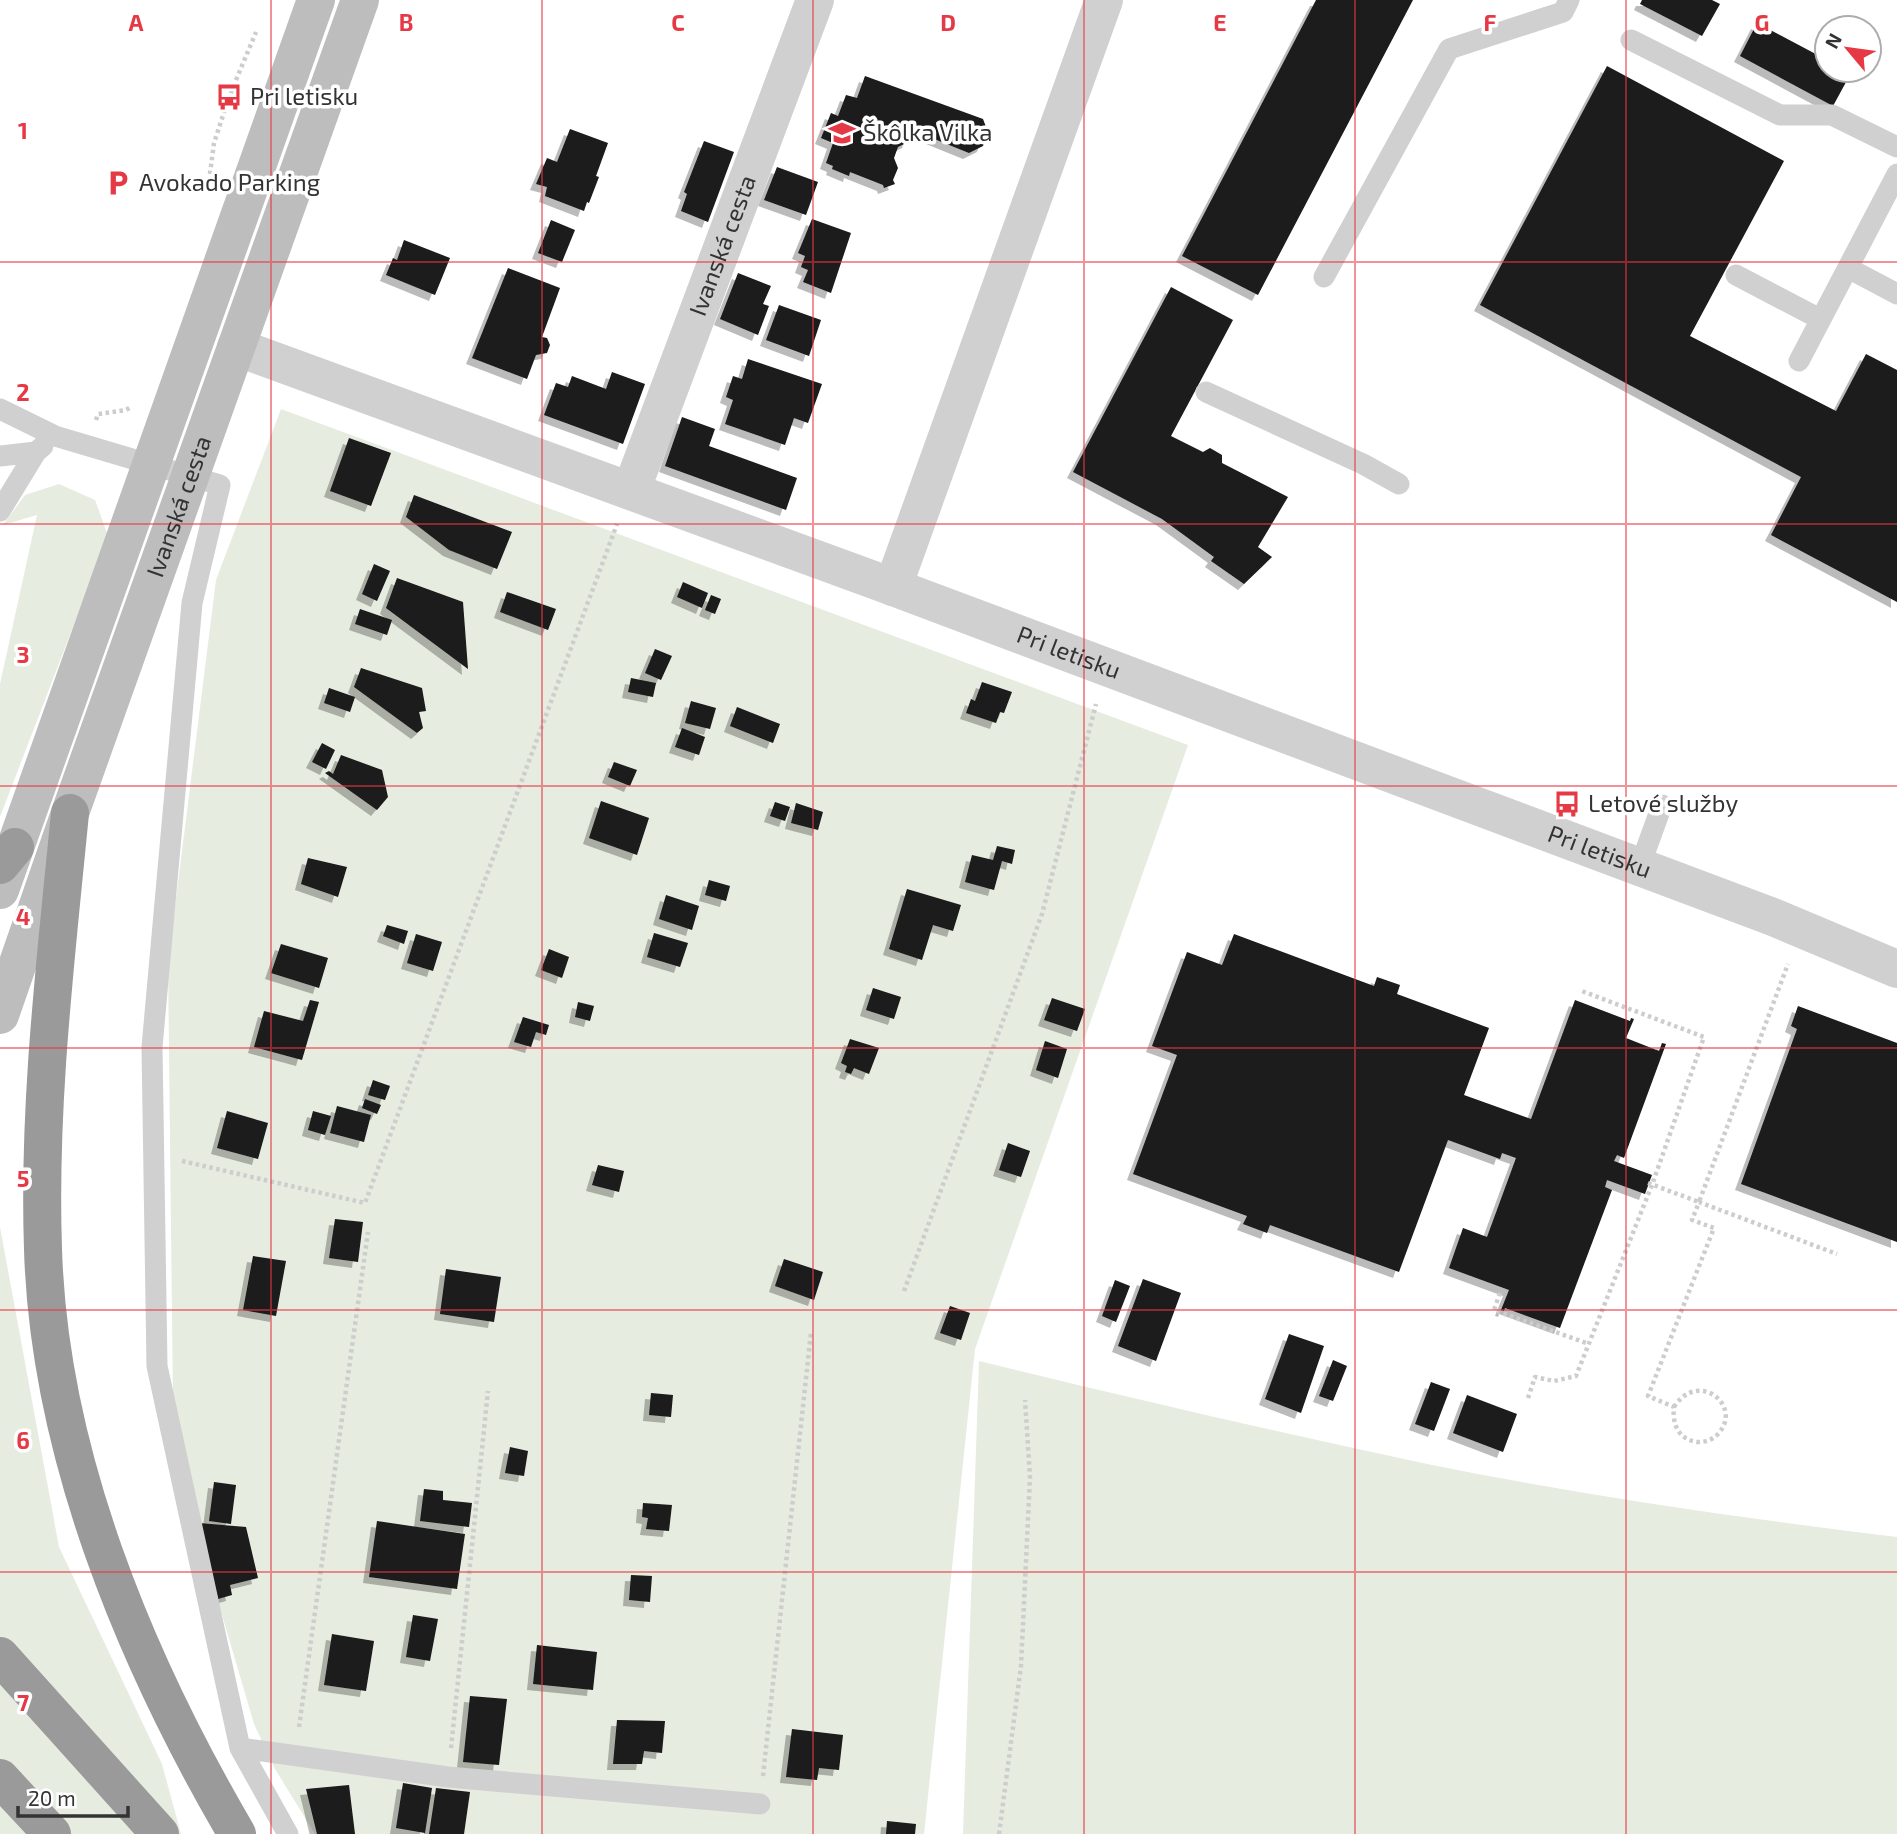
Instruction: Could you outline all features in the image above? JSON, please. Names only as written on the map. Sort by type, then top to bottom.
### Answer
[{"type":"highway","points":[[70,813],[44,1088],[43,1251],[59,1388],[73,1453],[114,1581],[178,1726],[237,1834]]},
{"type":"highway","points":[[0,1656],[160,1834]]},
{"type":"highway","points":[[0,1778],[52,1834]]},
{"type":"street","name":"Ivanská cesta","points":[[0,890],[7,856],[151,465],[316,0]]},
{"type":"street","name":"Ivanská cesta","points":[[0,1015],[360,0]]},
{"type":"street","name":"Ivanská cesta","points":[[631,491],[815,0]]},
{"type":"street","points":[[893,587],[1104,0]]},
{"type":"street","name":"Pri letisku","points":[[236,347],[893,587],[1640,866],[1773,917],[1897,969]]},
{"type":"lane","points":[[1324,277],[1448,49],[1563,12],[1569,0]]},
{"type":"lane","points":[[1631,40],[1780,115],[1832,115],[1897,147]]},
{"type":"lane","points":[[1799,361],[1897,174]]},
{"type":"lane","points":[[1848,268],[1897,294]]},
{"type":"lane","points":[[1736,275],[1820,319]]},
{"type":"lane","points":[[1206,392],[1363,464],[1399,484]]},
{"type":"lane","points":[[0,409],[55,436],[220,485],[192,603],[152,1047],[157,1366],[240,1748],[288,1834]]},
{"type":"lane","points":[[0,511],[36,452],[55,436]]},
{"type":"lane","points":[[0,456],[36,452]]},
{"type":"lane","points":[[1640,866],[1662,805]]},
{"type":"lane","points":[[240,1748],[448,1777],[760,1804]]},
{"type":"path","points":[[229,97],[256,32]]},
{"type":"path","points":[[153,1157],[170,1158],[365,1203],[631,491]]},
{"type":"path","points":[[904,1291],[1042,914],[1104,666]]},
{"type":"path","points":[[1674,1407],[1648,1396],[1714,1228],[1692,1220],[1782,980]]},
{"type":"path","points":[[1528,1398],[1535,1377],[1554,1381],[1576,1376],[1704,1037],[1580,990]]},
{"type":"path","points":[[1650,1184],[1836,1254]]},
{"type":"path","points":[[295,1755],[368,1232]]},
{"type":"path","points":[[1500,1293],[1494,1310],[1589,1344]]},
{"type":"path","points":[[760,1804],[811,1332]]},
{"type":"path","points":[[1702,1390],[1713,1393],[1722,1402],[1725,1420],[1714,1438],[1704,1442],[1690,1441],[1674,1426],[1674,1407],[1688,1392],[1702,1390]]},
{"type":"path","points":[[448,1777],[488,1391]]},
{"type":"path","points":[[999,1834],[1021,1666],[1030,1477],[1026,1400]]},
{"type":"shaded area","points":[[281,409],[1188,745],[975,1349],[924,1834],[315,1834],[275,1769],[254,1724],[196,1526],[173,1402],[168,963],[216,580]]},
{"type":"shaded area","points":[[59,484],[95,500],[108,536],[0,817],[0,684],[37,515],[3,525],[25,495]]},
{"type":"shaded area","points":[[0,1227],[59,1547],[162,1764],[181,1834],[0,1834]]},
{"type":"shaded area","points":[[979,1361],[1432,1465],[1664,1506],[1897,1537],[1897,1834],[963,1834]]},
{"type":"building","points":[[1316,0],[1413,0],[1258,295],[1182,256]]},
{"type":"building","points":[[1642,0],[1712,0],[1720,4],[1702,36],[1640,4]]},
{"type":"building","points":[[1757,23],[1813,53],[1813,84],[1845,84],[1833,106],[1740,56]]},
{"type":"building","points":[[1607,66],[1784,161],[1690,336],[1836,411],[1866,354],[1897,370],[1897,602],[1771,535],[1801,477],[1480,305]]},
{"type":"building","points":[[865,76],[983,119],[988,132],[983,146],[969,153],[912,130],[908,142],[898,147],[894,158],[898,168],[893,180],[895,184],[884,188],[883,185],[850,172],[849,176],[832,169],[833,166],[826,163],[833,143],[821,138],[831,113],[838,116],[846,95],[857,98]]},
{"type":"building","points":[[570,129],[608,143],[596,176],[599,177],[584,211],[545,196],[547,187],[536,184],[547,158],[557,162]]},
{"type":"building","points":[[704,141],[734,152],[708,222],[681,211],[687,194],[684,192]]},
{"type":"building","points":[[777,167],[818,182],[806,215],[764,200]]},
{"type":"building","points":[[812,219],[851,233],[831,293],[803,282],[808,270],[801,267],[805,256],[798,253]]},
{"type":"building","points":[[551,220],[575,230],[562,262],[538,253]]},
{"type":"building","points":[[404,240],[450,258],[435,295],[386,275],[393,258],[397,260]]},
{"type":"building","points":[[508,268],[560,288],[542,337],[547,338],[550,345],[547,353],[536,355],[527,379],[472,358]]},
{"type":"building","points":[[738,273],[771,286],[763,304],[769,306],[758,335],[720,319]]},
{"type":"building","points":[[1171,287],[1233,320],[1171,436],[1203,452],[1210,448],[1222,455],[1222,463],[1288,497],[1258,547],[1272,557],[1244,584],[1211,561],[1214,557],[1162,519],[1073,472]]},
{"type":"building","points":[[779,305],[821,320],[809,356],[766,340]]},
{"type":"building","points":[[748,359],[822,384],[808,423],[794,418],[785,445],[725,424],[733,400],[726,397],[733,376],[742,379]]},
{"type":"building","points":[[612,372],[645,384],[623,444],[544,415],[556,383],[568,387],[572,376],[606,389]]},
{"type":"building","points":[[682,417],[715,429],[709,446],[797,478],[786,510],[665,466]]},
{"type":"building","points":[[349,438],[391,453],[371,506],[330,491]]},
{"type":"building","points":[[414,495],[512,532],[497,569],[449,550],[406,517]]},
{"type":"building","points":[[374,564],[390,571],[377,601],[362,594]]},
{"type":"building","points":[[397,578],[463,602],[468,669],[386,608]]},
{"type":"building","points":[[683,582],[708,593],[702,608],[677,597]]},
{"type":"building","points":[[507,592],[556,609],[548,630],[500,612]]},
{"type":"building","points":[[711,595],[721,599],[715,614],[705,610]]},
{"type":"building","points":[[360,609],[392,620],[387,635],[355,624]]},
{"type":"building","points":[[655,649],[672,656],[661,680],[645,673]]},
{"type":"building","points":[[361,668],[422,688],[426,711],[419,712],[423,728],[417,733],[354,687]]},
{"type":"building","points":[[631,678],[656,683],[653,697],[628,692]]},
{"type":"building","points":[[982,682],[1012,692],[1004,713],[1000,712],[996,723],[966,713],[971,699],[975,701]]},
{"type":"building","points":[[329,688],[355,697],[350,712],[324,703]]},
{"type":"building","points":[[691,701],[716,708],[710,729],[685,723]]},
{"type":"building","points":[[737,707],[780,724],[773,743],[730,726]]},
{"type":"building","points":[[682,728],[705,737],[699,755],[675,747]]},
{"type":"building","points":[[322,743],[335,750],[326,769],[312,762]]},
{"type":"building","points":[[341,755],[382,770],[388,797],[377,810],[325,773],[329,771],[333,774]]},
{"type":"building","points":[[614,762],[637,770],[630,786],[608,777]]},
{"type":"building","points":[[601,801],[649,818],[637,855],[589,838]]},
{"type":"building","points":[[775,802],[790,807],[785,821],[770,816]]},
{"type":"building","points":[[796,803],[823,812],[818,830],[791,823]]},
{"type":"building","points":[[997,846],[1015,850],[1012,864],[1002,861],[994,890],[965,882],[972,855],[993,860]]},
{"type":"building","points":[[308,858],[347,867],[338,897],[301,884]]},
{"type":"building","points":[[709,880],[730,886],[726,901],[705,895]]},
{"type":"building","points":[[907,889],[961,905],[953,931],[933,925],[922,960],[889,949]]},
{"type":"building","points":[[666,895],[699,906],[692,930],[659,919]]},
{"type":"building","points":[[387,925],[408,931],[404,944],[383,936]]},
{"type":"building","points":[[654,933],[688,943],[680,967],[647,957]]},
{"type":"building","points":[[416,934],[442,942],[433,971],[407,963]]},
{"type":"building","points":[[1234,934],[1374,986],[1377,977],[1400,985],[1397,994],[1489,1028],[1464,1095],[1531,1119],[1575,1000],[1630,1021],[1631,1018],[1634,1019],[1626,1038],[1659,1051],[1662,1043],[1666,1044],[1624,1158],[1617,1155],[1614,1161],[1652,1175],[1645,1194],[1607,1180],[1605,1187],[1612,1190],[1560,1328],[1505,1308],[1504,1311],[1501,1310],[1509,1290],[1449,1268],[1463,1228],[1487,1237],[1516,1158],[1502,1153],[1500,1159],[1448,1140],[1399,1272],[1270,1225],[1267,1233],[1243,1224],[1247,1216],[1133,1174],[1177,1055],[1152,1046],[1187,952],[1222,965]]},
{"type":"building","points":[[281,944],[328,958],[319,988],[271,973]]},
{"type":"building","points":[[549,949],[569,957],[562,978],[541,970]]},
{"type":"building","points":[[873,988],[901,997],[894,1019],[866,1010]]},
{"type":"building","points":[[1052,998],[1085,1009],[1077,1031],[1044,1020]]},
{"type":"building","points":[[310,1000],[319,1002],[302,1060],[254,1047],[264,1011],[303,1021]]},
{"type":"building","points":[[578,1002],[594,1006],[590,1021],[575,1017]]},
{"type":"building","points":[[1798,1006],[1897,1043],[1897,1242],[1741,1184],[1797,1029],[1791,1026]]},
{"type":"building","points":[[523,1017],[549,1025],[546,1035],[536,1032],[531,1047],[514,1042]]},
{"type":"building","points":[[850,1039],[879,1048],[869,1074],[854,1068],[851,1074],[845,1072],[847,1066],[841,1063]]},
{"type":"building","points":[[1045,1041],[1067,1049],[1058,1078],[1036,1070]]},
{"type":"building","points":[[373,1080],[390,1086],[385,1100],[368,1095]]},
{"type":"building","points":[[365,1099],[381,1105],[377,1114],[362,1108]]},
{"type":"building","points":[[337,1106],[371,1115],[364,1142],[330,1133]]},
{"type":"building","points":[[227,1111],[268,1123],[258,1159],[217,1148]]},
{"type":"building","points":[[313,1111],[331,1116],[325,1135],[308,1130]]},
{"type":"building","points":[[1008,1143],[1030,1151],[1021,1177],[999,1170]]},
{"type":"building","points":[[598,1165],[624,1171],[619,1192],[592,1185]]},
{"type":"building","points":[[335,1219],[363,1222],[358,1262],[329,1258]]},
{"type":"building","points":[[253,1256],[286,1261],[276,1316],[243,1310]]},
{"type":"building","points":[[784,1259],[823,1272],[814,1300],[775,1286]]},
{"type":"building","points":[[446,1269],[501,1277],[494,1322],[440,1314]]},
{"type":"building","points":[[1143,1279],[1181,1293],[1156,1361],[1118,1346]]},
{"type":"building","points":[[1115,1280],[1130,1286],[1116,1322],[1102,1316]]},
{"type":"building","points":[[950,1306],[970,1313],[961,1340],[940,1333]]},
{"type":"building","points":[[1289,1334],[1324,1346],[1301,1413],[1265,1399]]},
{"type":"building","points":[[1333,1360],[1347,1366],[1333,1401],[1319,1396]]},
{"type":"building","points":[[1431,1382],[1450,1389],[1434,1431],[1415,1424]]},
{"type":"building","points":[[651,1393],[673,1395],[671,1417],[649,1415]]},
{"type":"building","points":[[1467,1395],[1517,1414],[1503,1452],[1453,1433]]},
{"type":"building","points":[[510,1447],[528,1451],[524,1476],[505,1473]]},
{"type":"building","points":[[214,1482],[236,1485],[231,1524],[209,1521]]},
{"type":"building","points":[[424,1489],[443,1491],[443,1500],[472,1503],[469,1527],[420,1521]]},
{"type":"building","points":[[643,1503],[672,1505],[669,1531],[646,1529],[648,1518],[642,1517]]},
{"type":"building","points":[[377,1521],[465,1534],[457,1589],[369,1577]]},
{"type":"building","points":[[199,1523],[246,1527],[258,1578],[230,1585],[232,1595],[218,1599]]},
{"type":"building","points":[[631,1575],[652,1576],[650,1602],[629,1600]]},
{"type":"building","points":[[413,1615],[438,1619],[430,1661],[406,1657]]},
{"type":"building","points":[[332,1634],[374,1641],[366,1691],[324,1685]]},
{"type":"building","points":[[537,1645],[597,1652],[593,1690],[533,1684]]},
{"type":"building","points":[[470,1696],[507,1699],[499,1765],[463,1762]]},
{"type":"building","points":[[617,1720],[665,1721],[662,1753],[644,1751],[642,1764],[613,1764]]},
{"type":"building","points":[[792,1729],[843,1735],[839,1770],[819,1768],[817,1780],[786,1777]]},
{"type":"building","points":[[403,1783],[432,1788],[425,1833],[396,1828]]},
{"type":"building","points":[[349,1785],[355,1834],[317,1834],[306,1789]]},
{"type":"building","points":[[436,1788],[470,1792],[464,1834],[429,1834]]},
{"type":"building","points":[[887,1821],[916,1824],[915,1834],[886,1834]]},
{"type":"place","name":"Pri letisku","points":[[229,97]]},
{"type":"place","name":"Škôlka Vilka","points":[[842,133]]},
{"type":"place","name":"Avokado Parking","points":[[118,183]]},
{"type":"place","name":"Letové služby","points":[[1567,804]]}]
